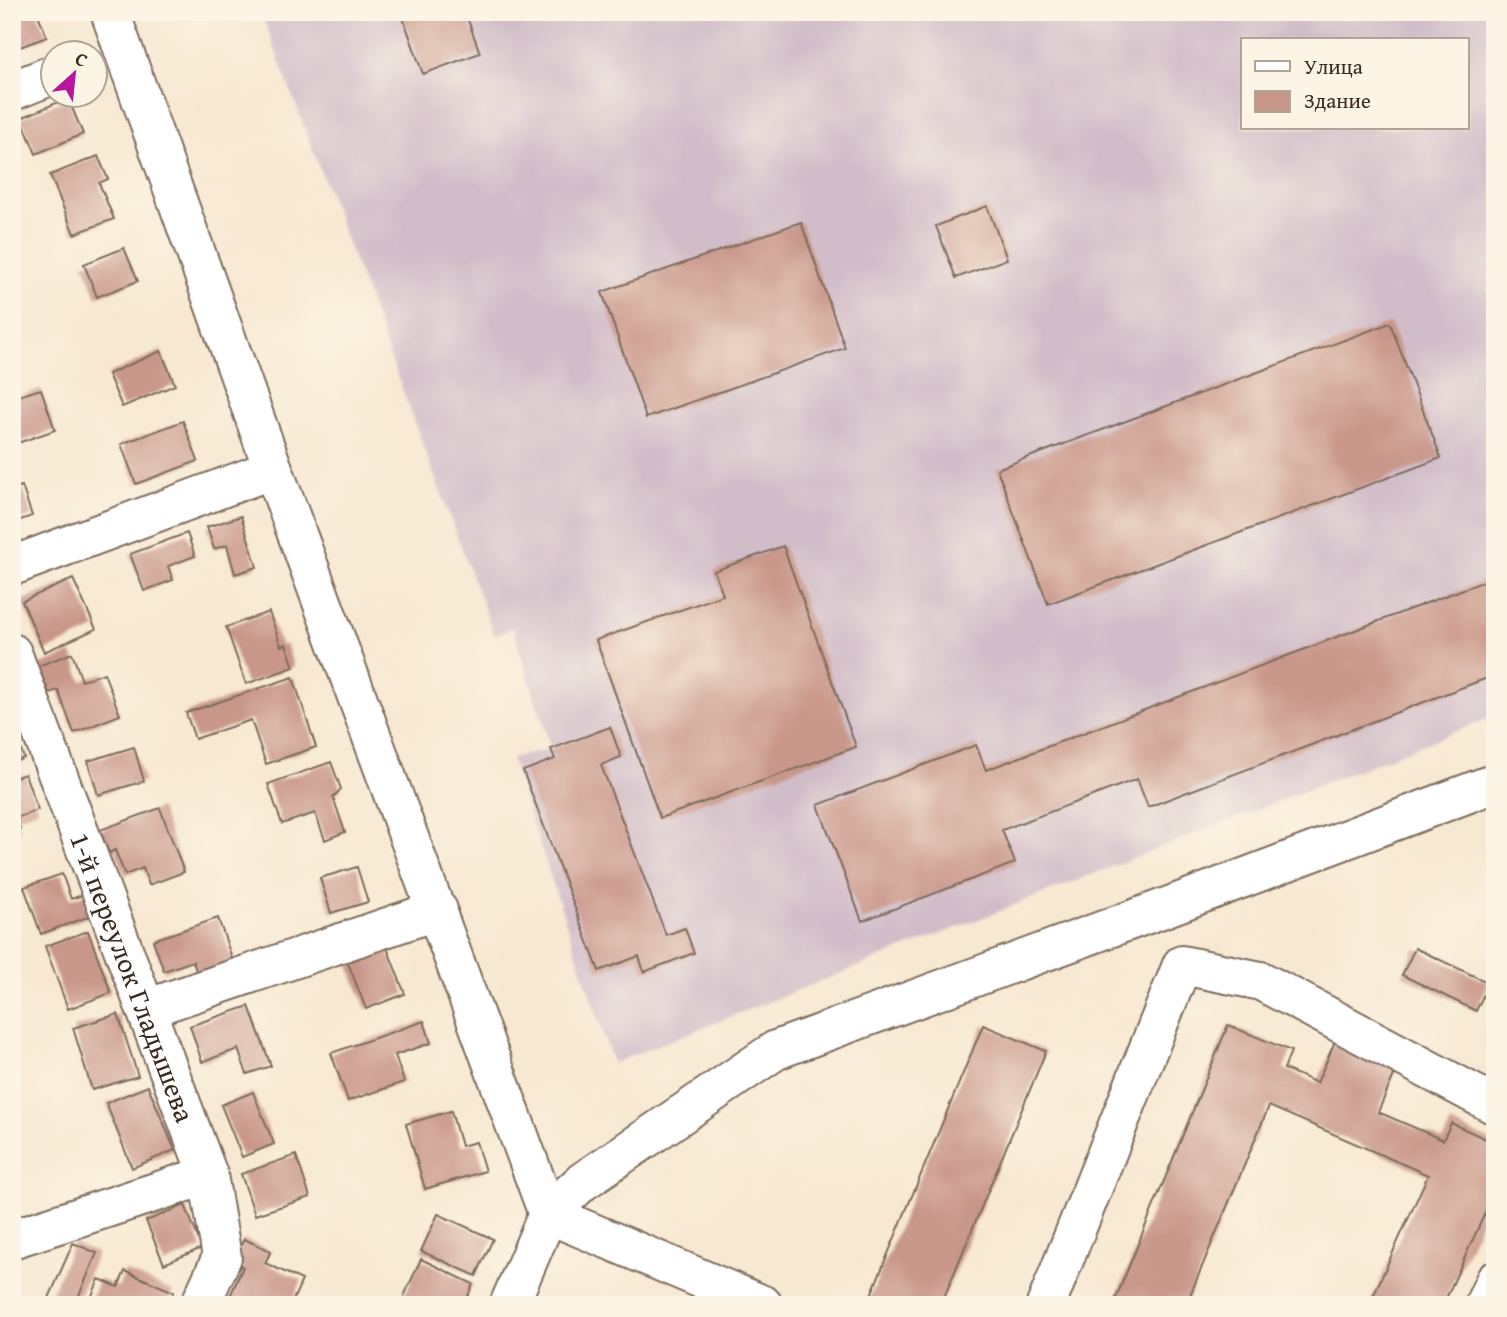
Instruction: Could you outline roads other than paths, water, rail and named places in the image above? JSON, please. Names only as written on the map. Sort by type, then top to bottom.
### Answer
[{"type":"street","points":[[110,12],[109,53],[273,469],[548,1214],[763,1305]]},
{"type":"street","points":[[12,91],[38,81]]},
{"type":"street","points":[[12,566],[273,469]]},
{"type":"street","name":"1-й переулок Гладышева","points":[[12,653],[208,1175],[222,1256],[200,1305]]},
{"type":"street","points":[[509,1305],[548,1214],[582,1182],[776,1050],[1495,783]]},
{"type":"street","points":[[1045,1305],[1182,965],[1164,908]]},
{"type":"street","points":[[146,1009],[438,910]]},
{"type":"street","points":[[1182,965],[1261,981],[1495,1105]]},
{"type":"street","points":[[12,1240],[208,1175]]},
{"type":"street","points":[[1485,1305],[1495,1281]]}]
